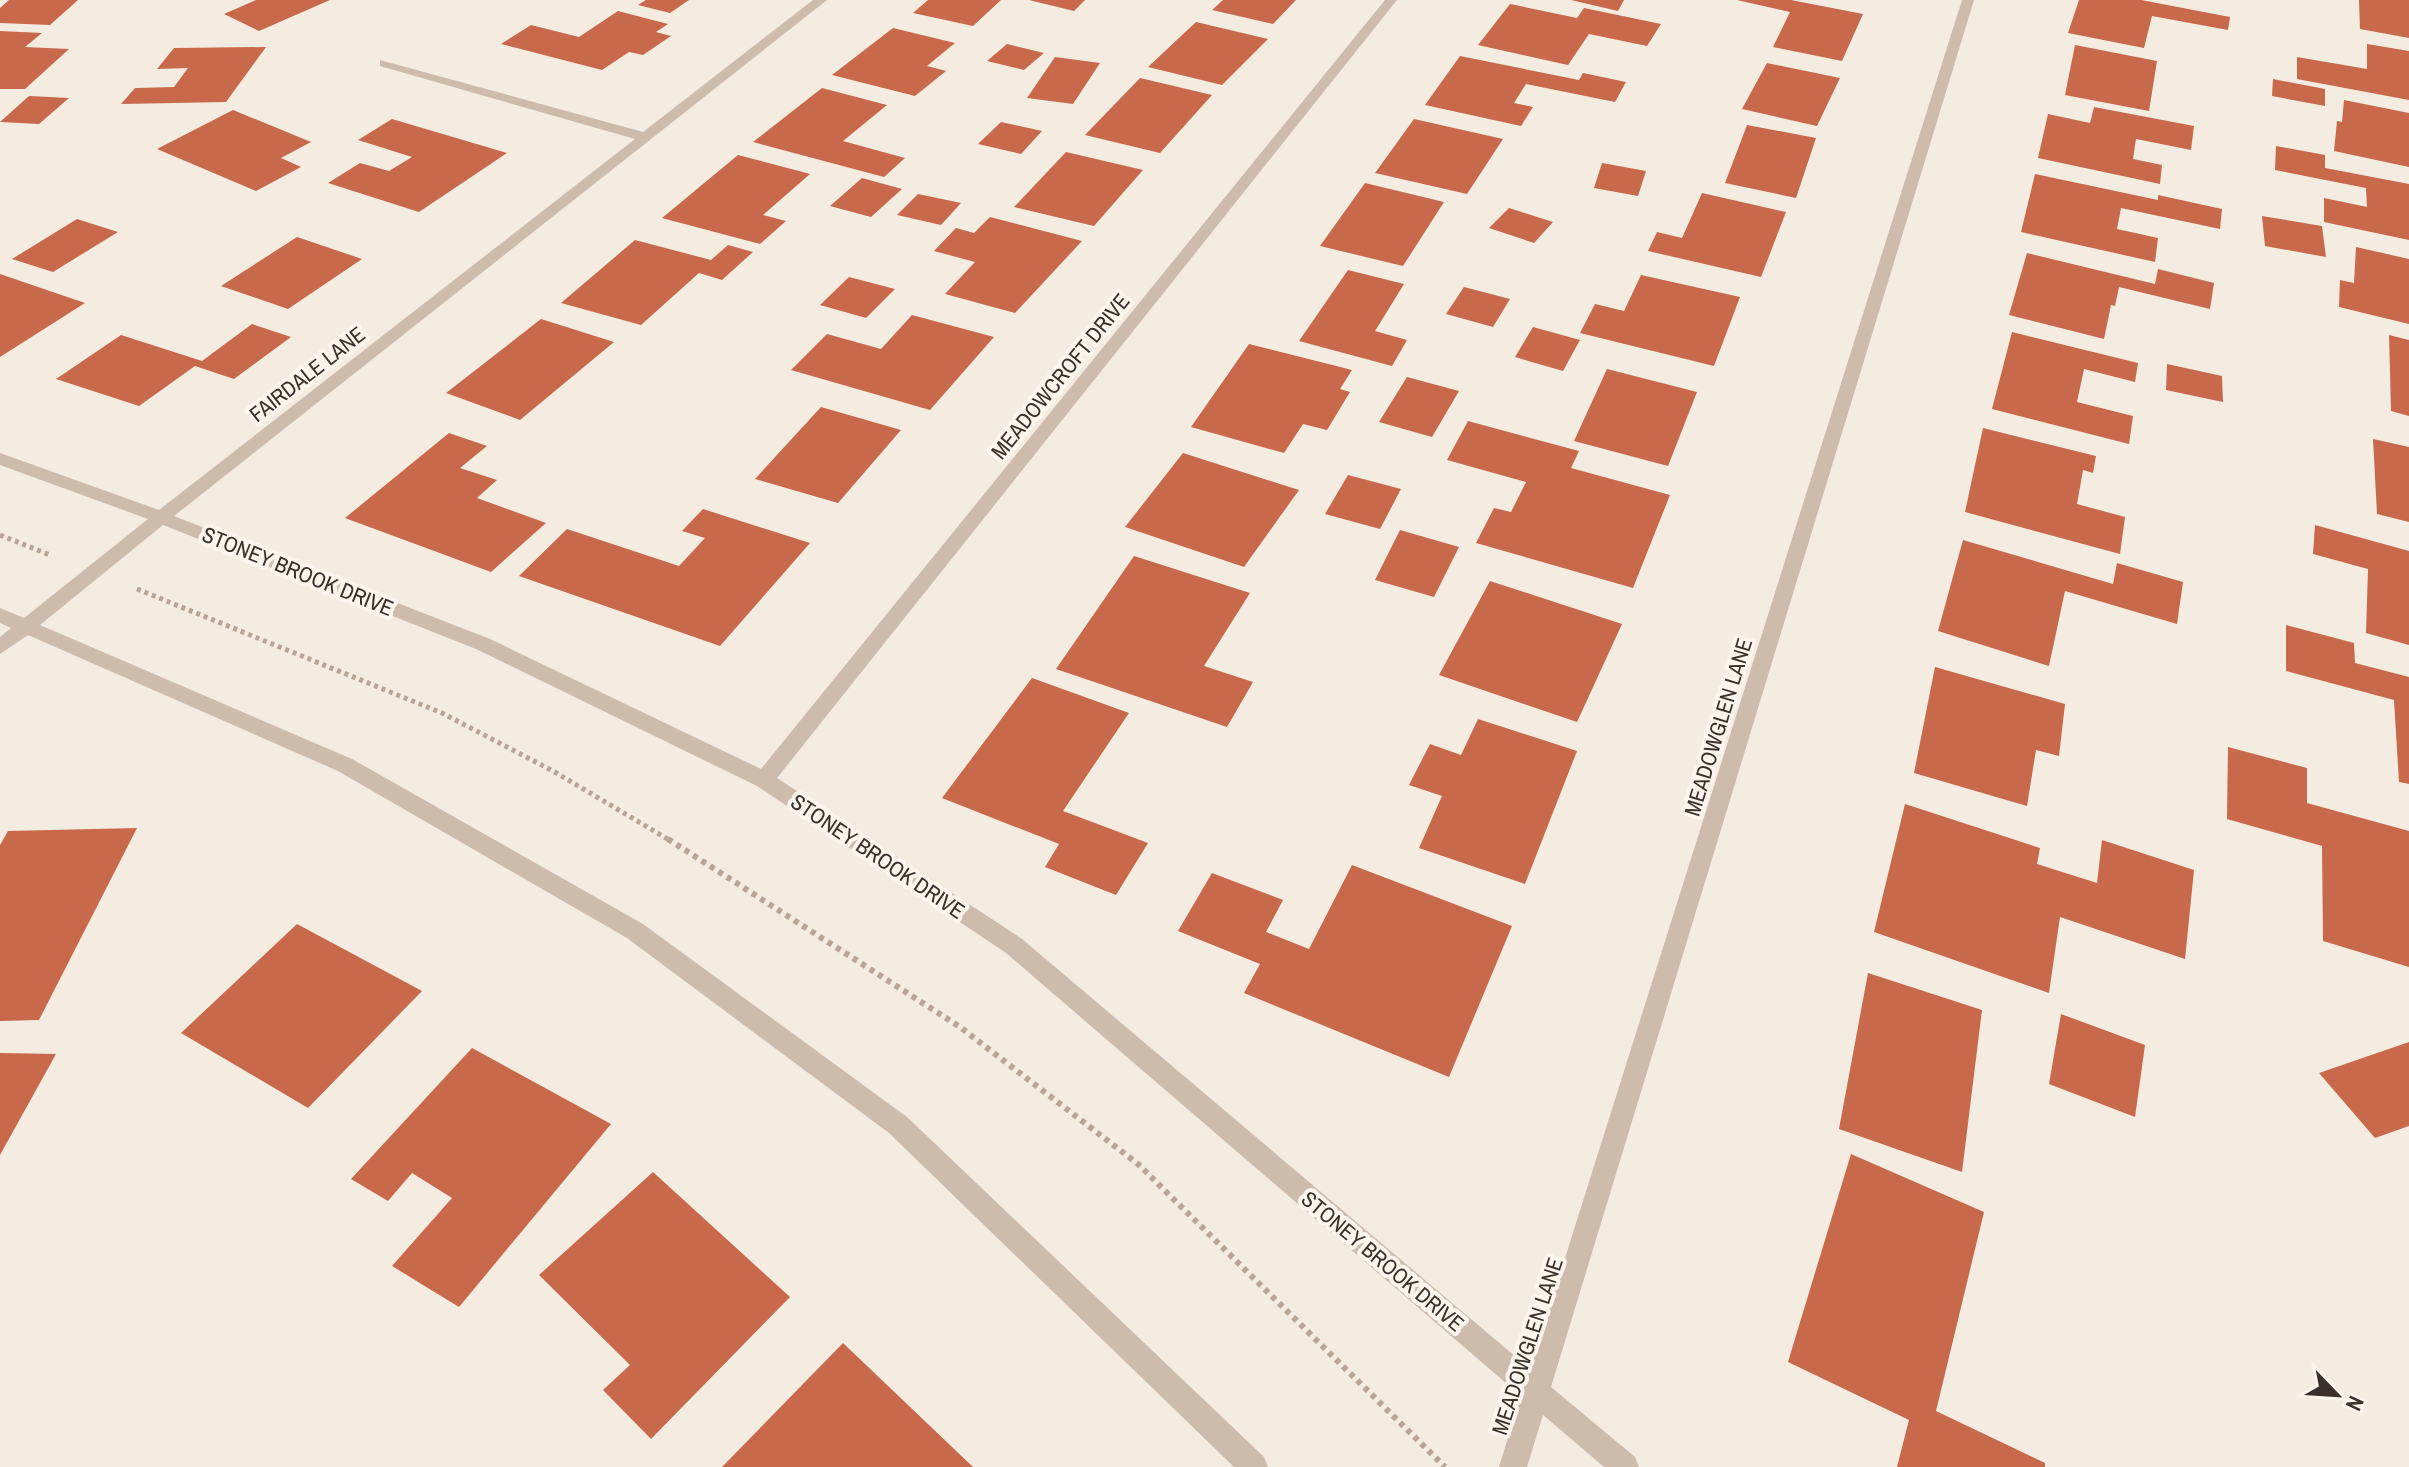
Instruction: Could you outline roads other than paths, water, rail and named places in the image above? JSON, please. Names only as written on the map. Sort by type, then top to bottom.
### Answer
[{"type":"street","name":"FAIRDALE LANE","points":[[0,647],[161,517],[821,0]]},
{"type":"street","name":"MEADOWCROFT DRIVE","points":[[764,780],[1391,0]]},
{"type":"street","name":"MEADOWGLEN LANE","points":[[1513,1467],[1968,0]]},
{"type":"street","points":[[385,63],[644,137]]},
{"type":"street","name":"STONEY BROOK DRIVE","points":[[0,459],[161,517],[483,644],[764,780],[1014,946],[1625,1467]]},
{"type":"street","points":[[0,615],[345,765],[635,931],[898,1125],[1254,1467]]}]
